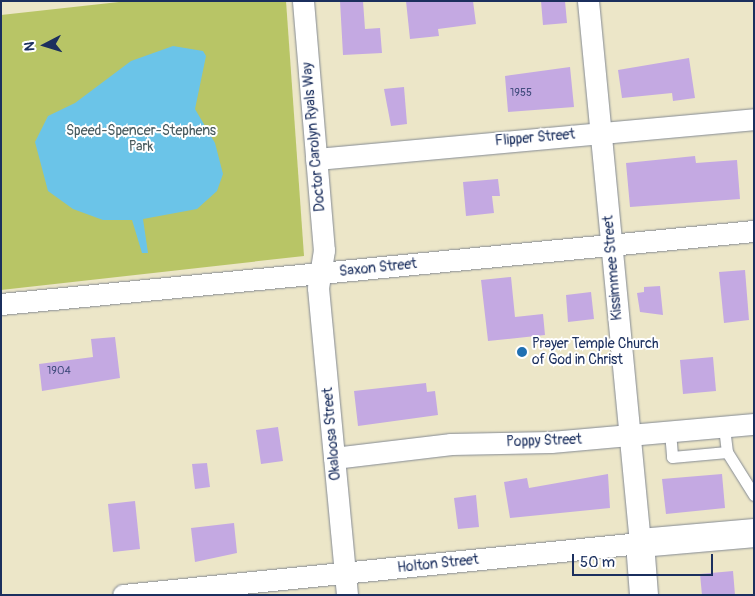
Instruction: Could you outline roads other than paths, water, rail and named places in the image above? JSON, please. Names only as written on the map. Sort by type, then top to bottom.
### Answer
[{"type":"street","name":"Doctor Carolyn Ryals Way","points":[[303,1],[324,250],[320,273]]},
{"type":"street","name":"Kissimmee Street","points":[[588,1],[644,595]]},
{"type":"street","name":"Flipper Street","points":[[316,159],[754,119]]},
{"type":"street","name":"Saxon Street","points":[[1,304],[754,231]]},
{"type":"street","name":"Okaloosa Street","points":[[320,273],[334,458],[347,595]]},
{"type":"street","name":"Poppy Street","points":[[334,458],[451,444],[630,436],[754,424]]},
{"type":"street","name":"Holton Street","points":[[123,595],[754,533]]},
{"type":"lane","points":[[724,426],[727,452],[754,495]]},
{"type":"lane","points":[[670,432],[672,457],[727,452]]},
{"type":"water","points":[[173,46],[203,51],[206,56],[195,109],[215,143],[223,174],[217,191],[197,209],[143,219],[148,253],[142,253],[132,220],[103,220],[73,209],[48,191],[35,142],[48,116],[75,103],[131,61]]},
{"type":"place","name":"Prayer Temple Church of God in Christ","points":[[522,352]]},
{"type":"park label","name":"Speed-Spencer-Stephens Park","points":[[141,140]]}]
